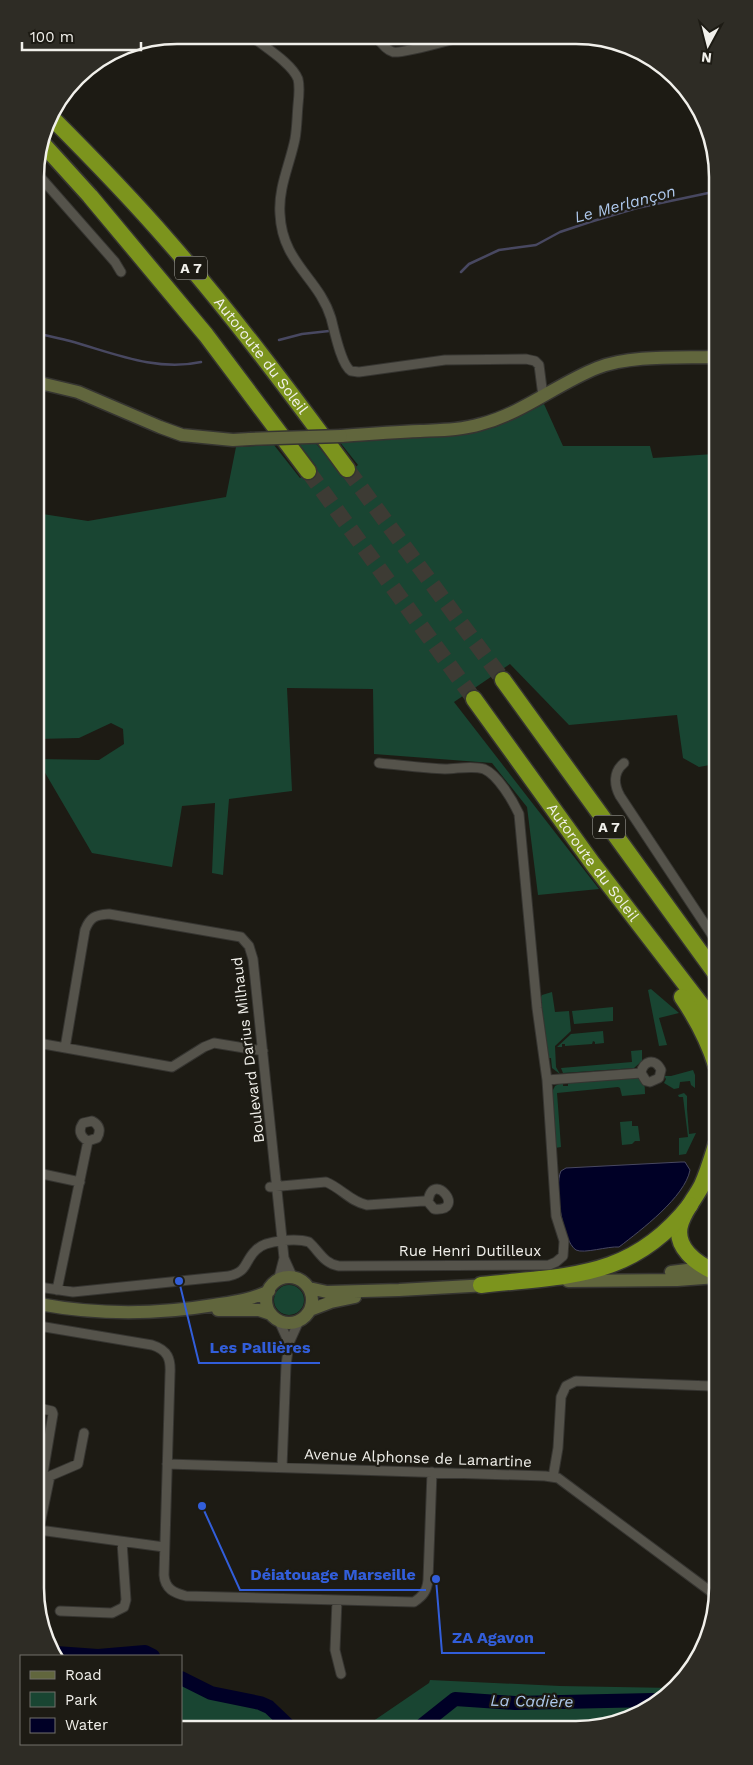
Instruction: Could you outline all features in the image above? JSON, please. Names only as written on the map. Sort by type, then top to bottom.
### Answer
[{"type":"highway","name":"Autoroute du Soleil","points":[[56,122],[111,178],[169,242],[227,311],[347,468]]},
{"type":"highway","name":"Autoroute du Soleil","points":[[47,148],[90,196],[206,335],[308,470]]},
{"type":"highway","name":"A 7","points":[[503,680],[709,964]]},
{"type":"highway","name":"Autoroute du Soleil","points":[[474,700],[593,864],[709,1015]]},
{"type":"highway","points":[[593,864],[696,1017],[709,1044]]},
{"type":"highway","points":[[709,1164],[701,1186],[680,1226],[681,1242],[689,1256],[709,1268]]},
{"type":"highway","points":[[481,1285],[570,1275],[611,1266],[651,1244],[677,1221],[690,1205]]},
{"type":"main road","points":[[44,384],[78,392],[173,432],[206,438],[250,439],[341,436],[452,429],[479,425],[504,416],[598,368],[618,362],[669,358],[709,358]]},
{"type":"main road","points":[[44,1305],[94,1312],[152,1313],[186,1310],[255,1298],[269,1291],[278,1281],[293,1278],[309,1288],[326,1292],[587,1280],[709,1271]]},
{"type":"main road","points":[[677,1280],[709,1272]]},
{"type":"main road","points":[[587,1280],[677,1280],[709,1283]]},
{"type":"main road","points":[[186,1310],[259,1310],[291,1323],[299,1321],[310,1310],[312,1295],[309,1288]]},
{"type":"main road","points":[[310,1310],[330,1302],[399,1290]]},
{"type":"main road","points":[[269,1291],[267,1303],[275,1317]]},
{"type":"street","points":[[261,44],[284,61],[297,77],[299,89],[295,138],[280,196],[282,231],[292,258],[323,300],[331,316],[336,340],[347,366],[352,371],[359,372],[444,360],[526,359],[535,361],[539,365],[543,396]]},
{"type":"street","points":[[383,44],[392,52],[433,44]]},
{"type":"street","points":[[44,181],[115,262],[121,272]]},
{"type":"street","name":"Rue Henri Dutilleux","points":[[282,1241],[302,1240],[309,1242],[332,1266],[549,1265],[563,1256],[565,1248],[556,1216],[547,1080],[537,1008],[521,819],[513,801],[492,774],[483,769],[446,769],[379,763]]},
{"type":"street","points":[[624,763],[616,773],[616,786],[620,796],[709,930]]},
{"type":"street","name":"Boulevard Darius Milhaud","points":[[65,1048],[85,930],[89,920],[97,914],[109,914],[241,937],[249,946],[253,959],[263,1050],[273,1186],[284,1258],[293,1278]]},
{"type":"street","points":[[44,1044],[172,1067],[214,1043],[263,1050]]},
{"type":"street","points":[[547,1080],[641,1073]]},
{"type":"street","points":[[57,1290],[88,1141]]},
{"type":"street","points":[[44,1174],[80,1182]]},
{"type":"street","points":[[273,1186],[326,1182],[333,1184],[356,1201],[367,1205],[428,1202]]},
{"type":"street","points":[[44,1288],[73,1292],[229,1276],[242,1272],[258,1247],[282,1241]]},
{"type":"street","name":"Boulevard Darius Milhaud","points":[[278,1281],[284,1258]]},
{"type":"street","points":[[275,1317],[289,1343]]},
{"type":"street","points":[[282,1467],[286,1364],[289,1343],[299,1321]]},
{"type":"street","points":[[44,1327],[152,1345],[163,1350],[168,1355],[170,1362],[164,1547],[165,1583],[169,1589],[178,1594],[186,1596],[414,1602],[422,1598],[427,1590],[432,1472]]},
{"type":"street","name":"Avenue Alphonse de Lamartine","points":[[553,1477],[558,1453],[561,1397],[566,1386],[571,1383],[576,1381],[709,1386]]},
{"type":"street","points":[[44,1409],[52,1411],[53,1414],[44,1465]]},
{"type":"street","points":[[44,1503],[47,1482],[50,1476],[78,1464],[84,1433]]},
{"type":"street","name":"Avenue Alphonse de Lamartine","points":[[167,1464],[553,1477],[563,1481],[709,1590]]},
{"type":"street","points":[[44,1531],[164,1547]]},
{"type":"street","points":[[60,1611],[112,1613],[124,1607],[126,1600],[122,1542]]},
{"type":"street","points":[[337,1600],[335,1650],[341,1674]]},
{"type":"green space","points":[[544,404],[563,446],[650,446],[653,458],[709,454],[709,765],[699,767],[683,758],[677,715],[569,725],[510,664],[454,702],[599,889],[538,895],[527,807],[492,763],[374,754],[373,689],[287,688],[292,791],[229,799],[223,875],[212,873],[215,803],[182,806],[172,867],[92,853],[44,771],[44,759],[99,760],[124,744],[123,729],[111,723],[79,738],[44,739],[44,514],[88,521],[226,497],[236,447],[274,445],[300,478],[316,466],[298,443],[315,442],[342,476],[358,465],[339,441],[468,433],[496,427]]},
{"type":"green space","points":[[651,989],[679,1013],[659,1018],[667,1045],[659,1046],[648,990]]},
{"type":"green space","points":[[552,992],[555,1012],[569,1011],[571,1031],[555,1046],[556,1067],[560,1074],[552,1068],[551,1058],[548,1058],[540,999],[542,995]]},
{"type":"green space","points":[[613,1007],[613,1021],[574,1024],[572,1011]]},
{"type":"green space","points":[[603,1031],[604,1043],[595,1044],[593,1041],[592,1044],[565,1046],[565,1044],[562,1044],[562,1047],[557,1047],[571,1034]]},
{"type":"green space","points":[[642,1050],[642,1061],[634,1068],[563,1073],[561,1068],[632,1062],[631,1051]]},
{"type":"green space","points":[[693,1070],[695,1088],[691,1085],[690,1081],[680,1082],[679,1088],[674,1089],[664,1083],[666,1079],[664,1076]]},
{"type":"green space","points":[[635,1077],[644,1083],[645,1094],[622,1096],[618,1087],[557,1093],[561,1147],[555,1148],[551,1094],[555,1086],[563,1082],[563,1086],[568,1086],[568,1082]]},
{"type":"green space","points":[[684,1093],[687,1096],[689,1134],[696,1133],[686,1154],[679,1155],[679,1138],[688,1137],[683,1097],[678,1095]]},
{"type":"green space","points":[[632,1121],[632,1126],[638,1126],[640,1141],[622,1145],[620,1122]]},
{"type":"green space","points":[[289,1285],[300,1289],[304,1300],[300,1311],[289,1315],[278,1311],[274,1300],[278,1289]]},
{"type":"green space","points":[[182,1680],[210,1695],[261,1705],[268,1709],[279,1721],[182,1721]]},
{"type":"green space","points":[[430,1680],[560,1686],[664,1688],[643,1703],[627,1711],[611,1717],[594,1720],[373,1721],[429,1683]]},
{"type":"water","points":[[685,1162],[690,1170],[680,1191],[661,1212],[619,1247],[580,1251],[571,1245],[563,1225],[559,1200],[558,1188],[561,1171],[566,1168]]},
{"type":"waterway","name":"Le Merlançon","points":[[461,272],[469,264],[499,250],[536,245],[560,232],[590,222],[637,208],[709,193]]},
{"type":"waterway","name":"Le Merlançon","points":[[279,340],[302,334],[329,331]]},
{"type":"waterway","name":"Le Merlançon","points":[[44,335],[118,356],[151,363],[168,365],[201,362]]},
{"type":"waterway","name":"La Cadière","points":[[110,1655],[145,1652],[151,1655]]},
{"type":"waterway","name":"La Cadière","points":[[61,1653],[84,1655]]},
{"type":"waterway","name":"La Cadière","points":[[182,1678],[211,1693],[260,1703],[269,1707],[284,1721]]},
{"type":"waterway","name":"La Cadière","points":[[427,1721],[455,1699],[515,1703],[647,1700]]},
{"type":"tunnel","points":[[347,469],[503,680]]},
{"type":"tunnel","points":[[308,471],[474,699]]},
{"type":"place","name":"Les Pallières","points":[[179,1281]]},
{"type":"place","name":"Déiatouage Marseille","points":[[202,1506]]},
{"type":"place","name":"ZA Agavon","points":[[436,1579]]}]
